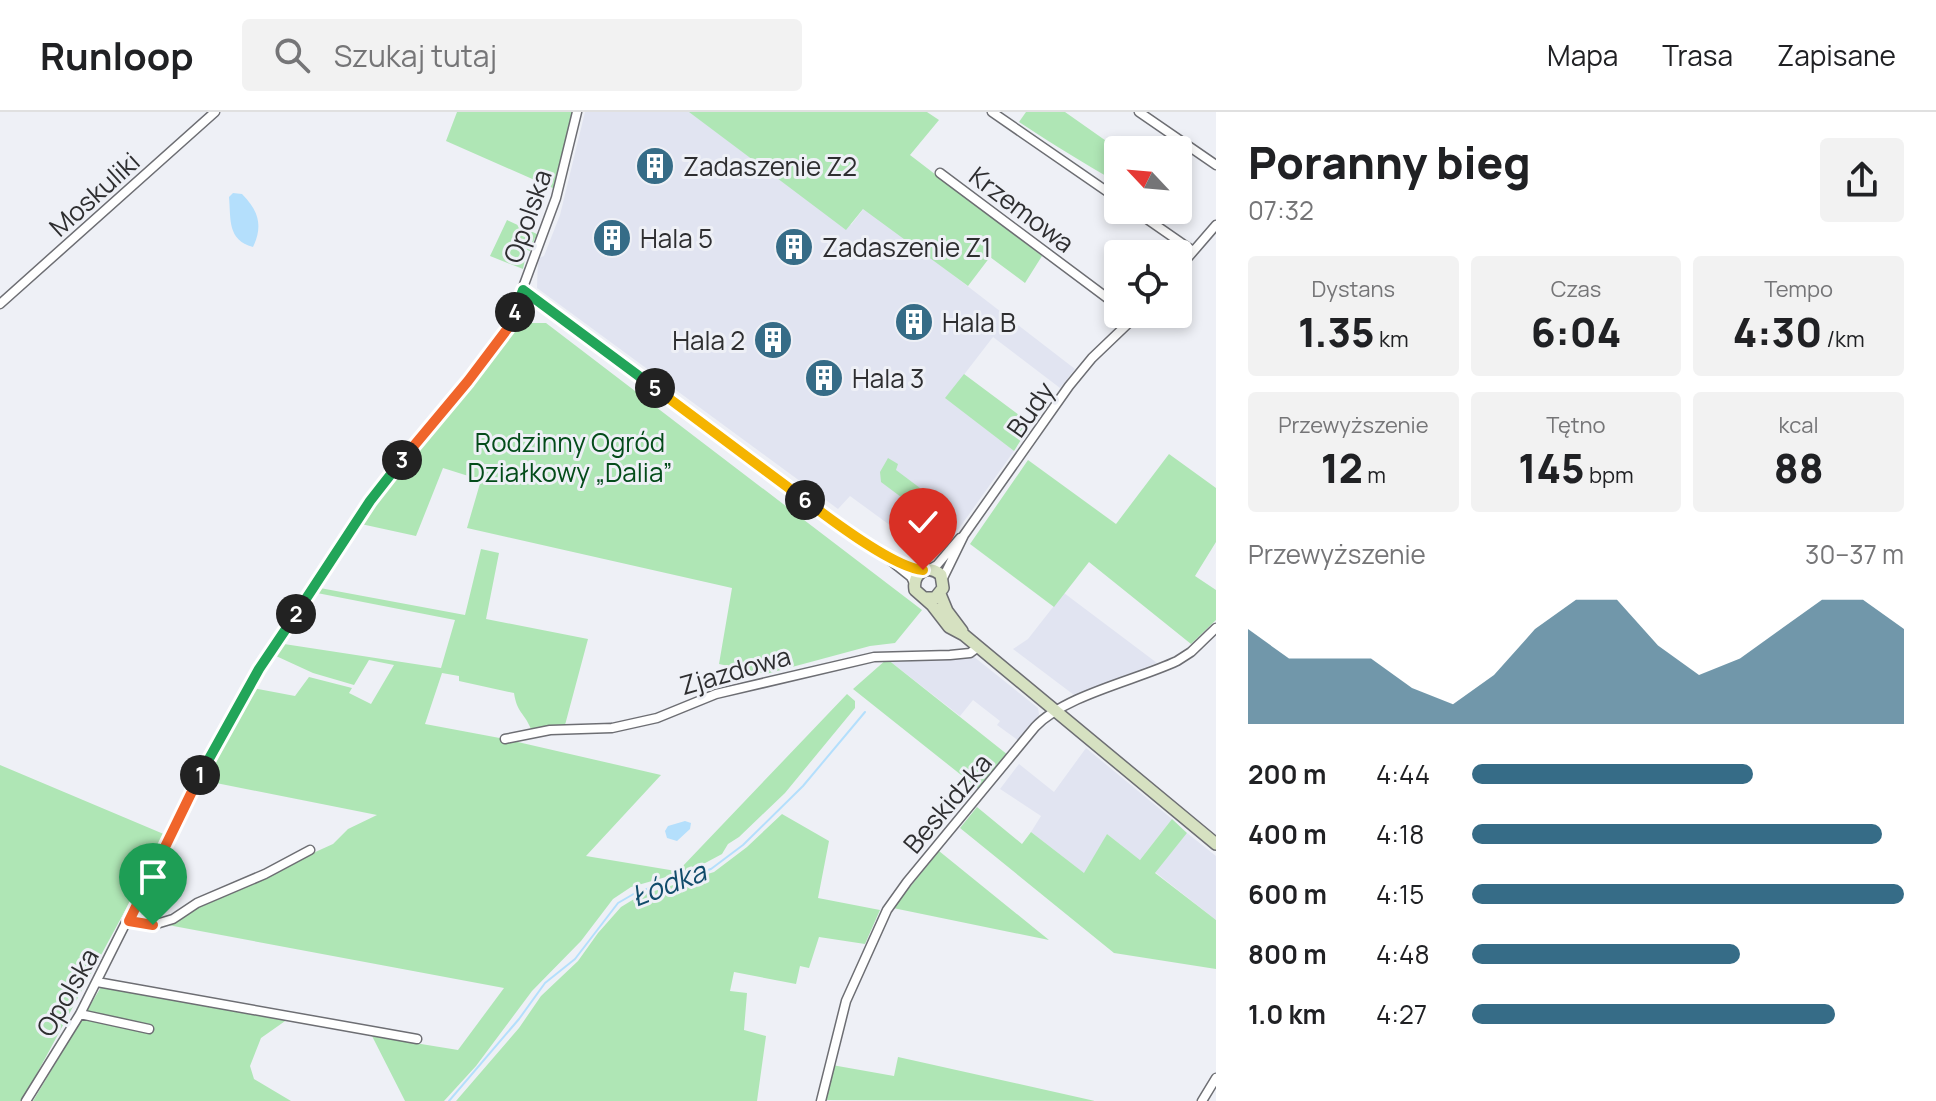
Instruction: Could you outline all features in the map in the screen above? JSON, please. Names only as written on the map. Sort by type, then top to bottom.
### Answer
[{"type":"street","name":"Moskuliki","points":[[0,304],[215,112]]},
{"type":"street","name":"Opolska","points":[[26,1101],[80,1014],[197,781],[259,669],[370,501],[508,328],[561,184],[577,112]]},
{"type":"street","points":[[992,112],[1104,189]]},
{"type":"street","points":[[1139,112],[1216,165]]},
{"type":"street","name":"Krzemowa","points":[[940,173],[1104,296]]},
{"type":"street","points":[[1154,224],[1193,251],[1216,225]]},
{"type":"street","points":[[523,290],[822,513],[885,555],[911,577],[917,593],[949,627],[964,635],[1216,844]]},
{"type":"street","name":"Budy","points":[[926,570],[937,565],[964,535],[1086,365],[1121,328]]},
{"type":"street","name":"Budy","points":[[943,578],[964,535]]},
{"type":"street","points":[[885,555],[910,567],[939,573],[944,585],[940,594],[931,599],[925,598]]},
{"type":"street","points":[[914,583],[916,577],[926,570]]},
{"type":"street","points":[[940,594],[964,635]]},
{"type":"street","name":"Beskidzka","points":[[821,1101],[846,1001],[887,910],[1035,727],[1055,711],[1177,661],[1216,628]]},
{"type":"street","name":"Zjazdowa","points":[[505,739],[559,729],[612,728],[657,718],[716,694],[874,657],[957,655],[970,653],[978,647]]},
{"type":"street","points":[[129,921],[153,925],[173,919],[197,903],[265,874],[310,850]]},
{"type":"street","points":[[97,982],[417,1039]]},
{"type":"street","points":[[80,1014],[149,1029]]},
{"type":"street","points":[[1202,1101],[1216,1078]]},
{"type":"shaded area","points":[[585,112],[694,112],[851,225],[865,207],[1075,369],[1060,388],[993,337],[946,398],[1014,451],[945,548],[928,553],[850,496],[838,509],[537,288],[538,258],[544,256],[560,215]]},
{"type":"shaded area","points":[[1064,593],[1157,663],[1074,695],[1013,649],[1028,639]]},
{"type":"shaded area","points":[[973,656],[1038,708],[1039,715],[1019,741],[997,725],[1000,721],[973,700],[960,716],[887,659]]},
{"type":"shaded area","points":[[1086,748],[1172,819],[1140,860],[1107,834],[1085,874],[1031,832],[1041,816],[1000,789],[1019,764],[1054,792]]},
{"type":"shaded area","points":[[1187,833],[1216,856],[1216,920],[1155,872]]},
{"type":"green space","points":[[457,112],[573,112],[555,189],[446,141]]},
{"type":"green space","points":[[689,112],[927,112],[939,120],[910,155],[1042,256],[1025,283],[990,257],[968,286],[863,209],[846,230]]},
{"type":"green space","points":[[1026,112],[1065,112],[1104,139],[1104,175],[1056,146],[1019,122]]},
{"type":"green space","points":[[507,220],[539,235],[530,251],[527,250],[523,269],[490,256]]},
{"type":"green space","name":"Rodzinny Ogród Działkowy „Dalia”","points":[[525,323],[546,323],[922,610],[895,643],[870,646],[766,674],[719,664],[732,588],[467,528],[481,480],[443,468],[416,536],[361,524],[513,332]]},
{"type":"green space","points":[[964,374],[1031,424],[1014,451],[945,398]]},
{"type":"green space","points":[[1169,454],[1216,488],[1216,542],[1195,576],[1216,590],[1216,620],[1191,644],[1089,562],[1054,607],[970,544],[1028,460],[1116,524]]},
{"type":"green space","points":[[888,458],[898,464],[896,470],[932,497],[935,493],[944,499],[934,517],[929,518],[881,482],[880,472]]},
{"type":"green space","points":[[481,549],[499,553],[486,619],[588,639],[565,725],[531,729],[517,705],[514,693],[459,681],[459,676],[442,673],[425,724],[661,775],[586,856],[676,871],[680,869],[847,694],[855,701],[855,708],[785,793],[728,844],[722,854],[694,869],[631,887],[613,899],[581,941],[532,991],[476,1066],[444,1101],[405,1101],[372,1036],[458,1050],[504,988],[168,925],[214,898],[333,844],[348,829],[377,815],[206,781],[252,688],[295,696],[309,677],[352,688],[349,693],[371,704],[394,665],[369,660],[354,685],[313,673],[276,656],[273,653],[277,647],[284,644],[441,668],[455,620],[317,593],[320,588],[465,615]]},
{"type":"green space","points":[[887,659],[1008,755],[980,790],[853,689]]},
{"type":"green space","points":[[0,765],[166,835],[22,1101],[0,1101]]},
{"type":"green space","points":[[977,807],[1022,844],[1031,832],[1084,873],[1107,834],[1140,860],[1172,819],[1187,833],[1155,873],[1216,920],[1216,969],[1114,953],[960,828]]},
{"type":"green space","points":[[782,814],[829,841],[818,898],[880,910],[865,944],[819,937],[809,968],[800,966],[796,984],[734,972],[730,991],[747,993],[744,1030],[766,1036],[757,1101],[456,1101],[519,1028],[541,996],[578,961],[621,907],[639,896],[714,872]]},
{"type":"green space","points":[[939,851],[1049,940],[893,908]]},
{"type":"green space","points":[[101,987],[288,1019],[261,1038],[250,1066],[254,1079],[291,1101],[33,1101]]},
{"type":"green space","points":[[898,1057],[1095,1101],[824,1100],[832,1065],[894,1076]]},
{"type":"water","points":[[233,193],[242,194],[256,213],[258,232],[253,247],[239,239],[232,228],[229,197]]},
{"type":"water","points":[[685,821],[691,823],[690,829],[677,841],[667,838],[665,831],[668,826]]},
{"type":"waterway","name":"Łódka","points":[[449,1101],[519,1019],[545,983],[575,959],[618,903],[637,892],[711,869],[743,845],[803,786],[865,712]]},
{"type":"place","name":"Zadaszenie Z2","points":[[655,166]]},
{"type":"place","name":"Hala 5","points":[[612,238]]},
{"type":"place","name":"Zadaszenie Z1","points":[[794,247]]},
{"type":"place","name":"Hala B","points":[[914,322]]},
{"type":"place","name":"Hala 2","points":[[773,340]]},
{"type":"place","name":"Hala 3","points":[[824,378]]},
{"type":"route","points":[[153,925],[129,921],[197,781],[259,669],[370,501],[508,328],[523,290],[831,519],[885,555],[923,570]]}]
